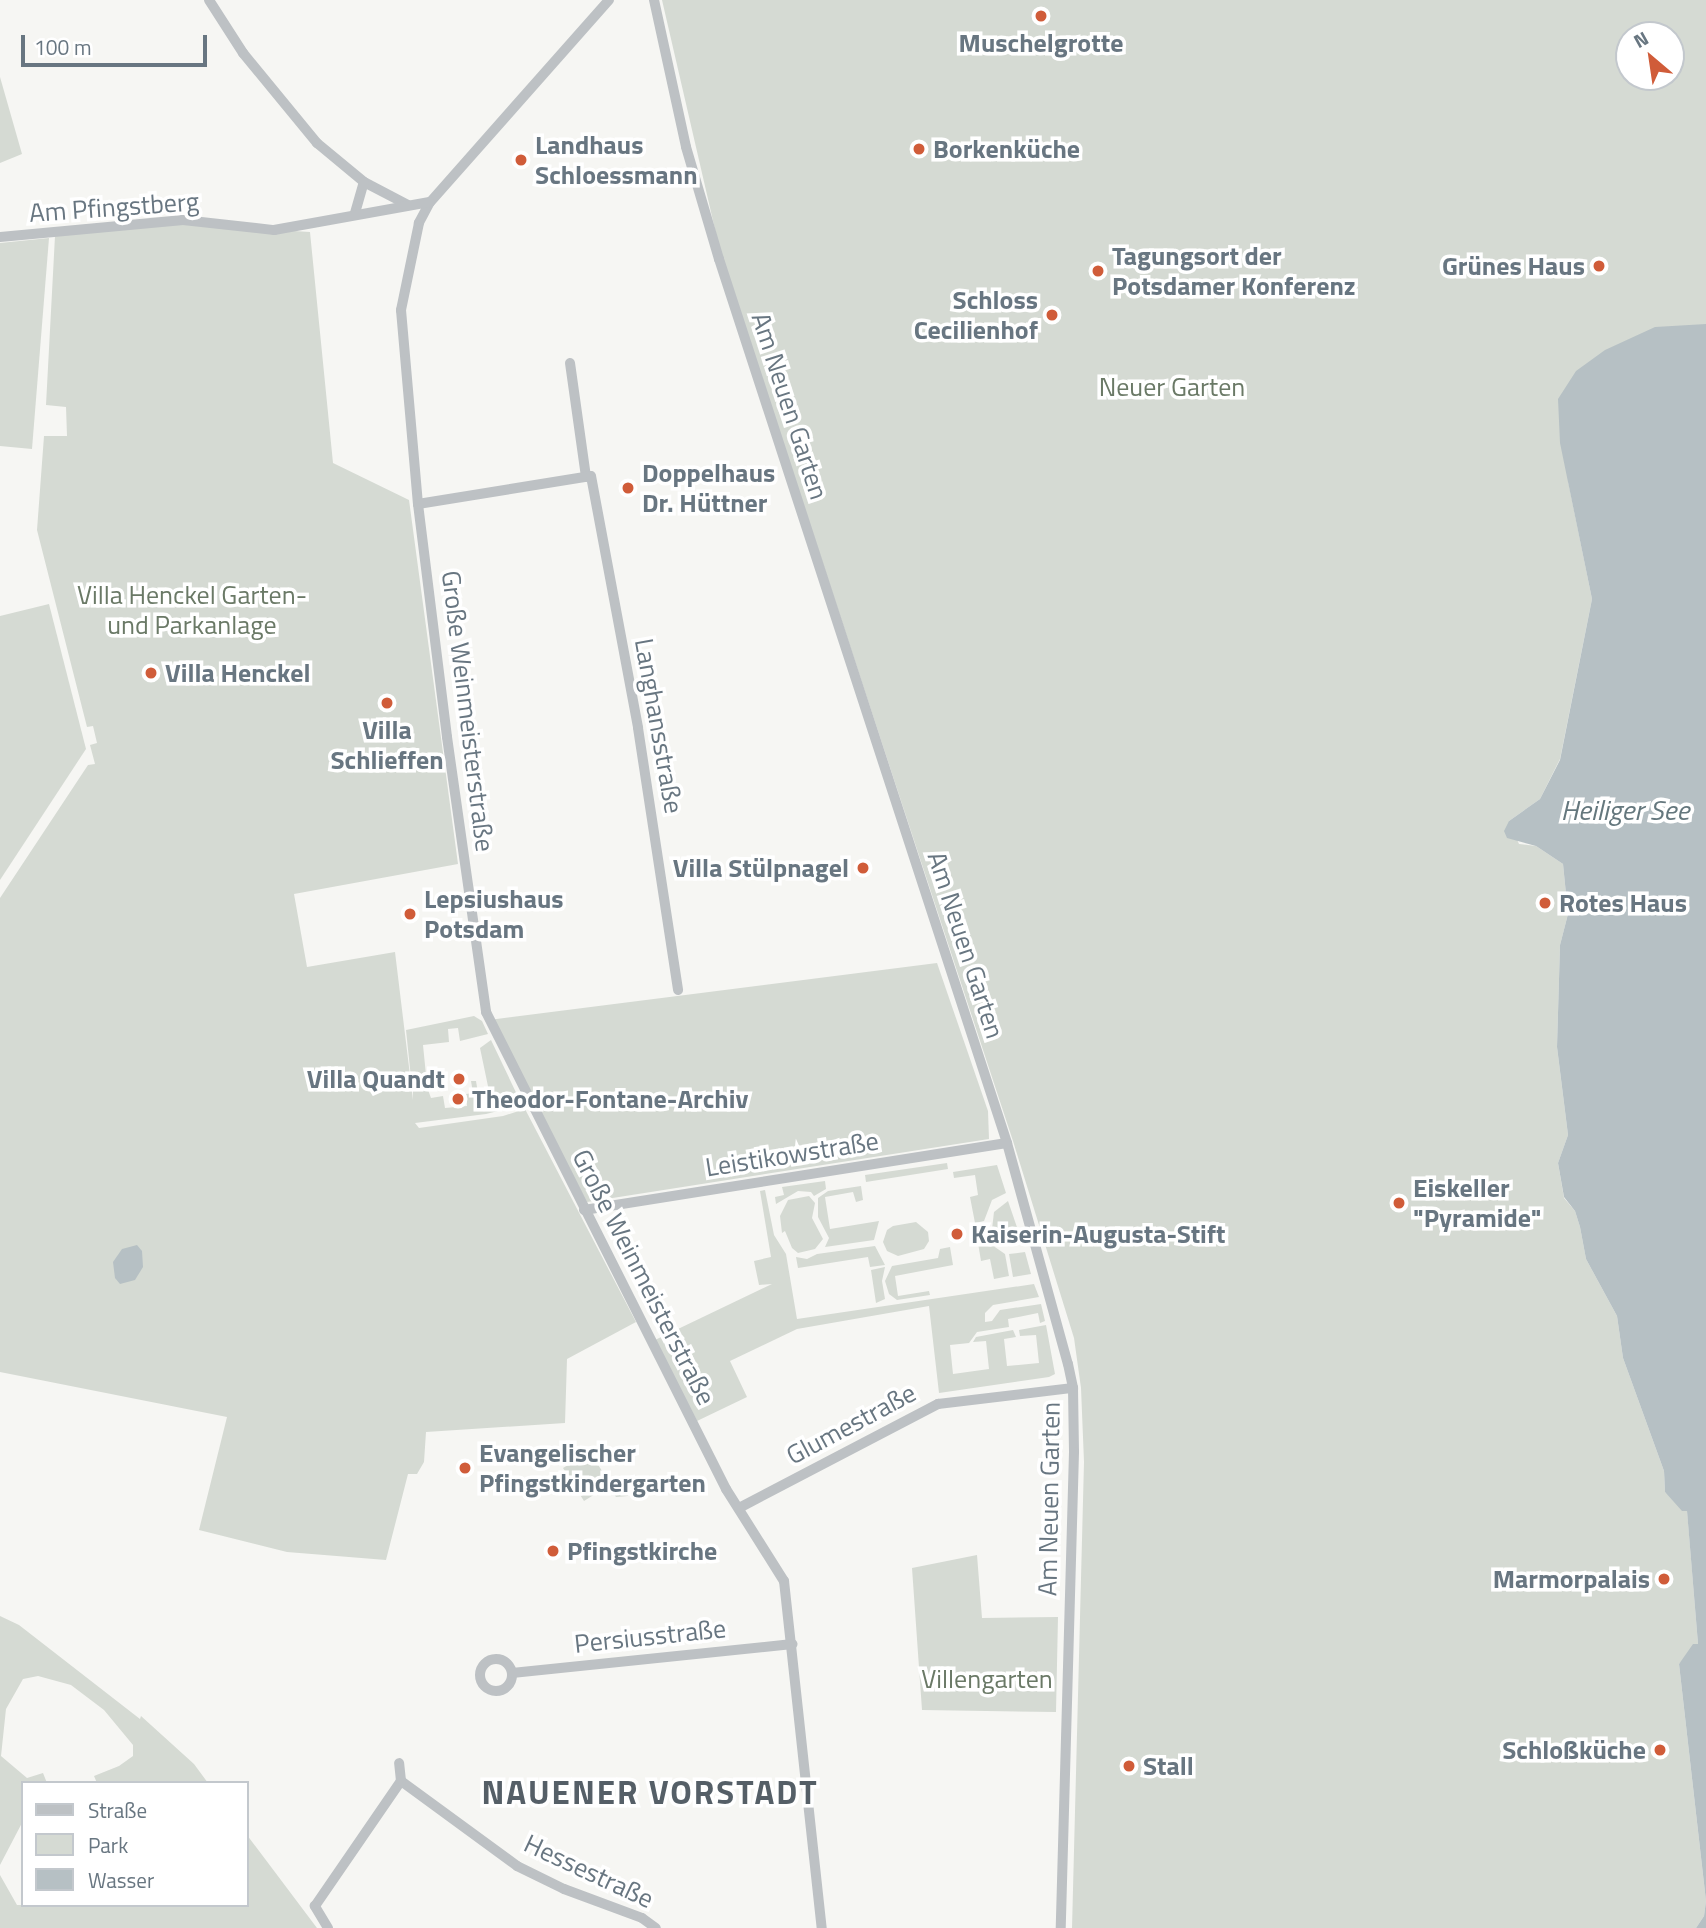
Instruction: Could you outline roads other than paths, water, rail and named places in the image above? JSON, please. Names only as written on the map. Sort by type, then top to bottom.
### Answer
[{"type":"street","points":[[209,0],[243,53],[317,143],[364,182],[408,205]]},
{"type":"street","name":"Große Weinmeisterstraße","points":[[609,0],[430,202],[412,246],[401,298],[418,504],[446,737],[486,1012],[584,1210],[739,1508],[784,1581],[822,1928]]},
{"type":"street","name":"Am Neuen Garten","points":[[654,0],[686,147],[719,259],[1007,1143],[1073,1388],[1061,1928]]},
{"type":"street","points":[[355,214],[364,182]]},
{"type":"street","name":"Am Pfingstberg","points":[[0,237],[183,220],[274,230],[430,202]]},
{"type":"street","name":"Langhansstraße","points":[[570,363],[586,477],[591,476],[638,728],[678,990]]},
{"type":"street","points":[[418,504],[586,477]]},
{"type":"street","name":"Leistikowstraße","points":[[584,1210],[1007,1143]]},
{"type":"street","name":"Glumestraße","points":[[739,1508],[938,1404],[1073,1388]]},
{"type":"street","name":"Persiusstraße","points":[[512,1673],[793,1644]]},
{"type":"street","points":[[328,1928],[315,1906],[401,1782],[399,1763]]},
{"type":"street","name":"Hessestraße","points":[[401,1782],[517,1866],[564,1889],[642,1918],[656,1928]]},
{"type":"water","name":"Heiliger See","points":[[1706,324],[1706,1901],[1679,1664],[1693,1644],[1698,1644],[1687,1511],[1682,1511],[1665,1492],[1664,1471],[1623,1358],[1617,1316],[1586,1259],[1575,1211],[1564,1197],[1558,1163],[1568,1135],[1557,1047],[1560,945],[1568,914],[1563,864],[1536,846],[1507,838],[1504,831],[1509,821],[1540,799],[1560,760],[1592,599],[1560,443],[1558,399],[1576,371],[1605,350],[1655,327]]},
{"type":"water","points":[[137,1245],[142,1251],[143,1267],[135,1280],[120,1284],[115,1278],[113,1262],[122,1249]]},
{"type":"water","points":[[1706,1901],[1706,1928],[1696,1928],[1704,1916]]},
{"type":"place","name":"Muschelgrotte","points":[[1041,16]]},
{"type":"place","name":"Borkenküche","points":[[919,149]]},
{"type":"place","name":"Landhaus Schloessmann","points":[[521,160]]},
{"type":"place","name":"Grünes Haus","points":[[1599,266]]},
{"type":"place","name":"Tagungsort der Potsdamer Konferenz","points":[[1098,271]]},
{"type":"place","name":"Schloss Cecilienhof","points":[[1052,315]]},
{"type":"place","name":"Doppelhaus Dr. Hüttner","points":[[628,488]]},
{"type":"place","name":"Villa Henckel","points":[[151,673]]},
{"type":"place","name":"Villa Schlieffen","points":[[387,703]]},
{"type":"place","name":"Villa Stülpnagel","points":[[863,868]]},
{"type":"place","name":"Rotes Haus","points":[[1545,903]]},
{"type":"place","name":"Lepsiushaus Potsdam","points":[[410,914]]},
{"type":"place","name":"Villa Quandt","points":[[459,1079]]},
{"type":"place","name":"Theodor-Fontane-Archiv","points":[[458,1099]]},
{"type":"place","name":"Eiskeller \"Pyramide\"","points":[[1399,1203]]},
{"type":"place","name":"Kaiserin-Augusta-Stift","points":[[957,1234]]},
{"type":"place","name":"Evangelischer Pfingstkindergarten","points":[[465,1468]]},
{"type":"place","name":"Pfingstkirche","points":[[553,1551]]},
{"type":"place","name":"Marmorpalais","points":[[1664,1579]]},
{"type":"place","name":"Schloßküche","points":[[1660,1750]]},
{"type":"place","name":"Stall","points":[[1129,1766]]},
{"type":"district","name":"NAUENER VORSTADT","points":[[650,1793]]},
{"type":"park label","name":"Neuer Garten","points":[[1172,387]]},
{"type":"park label","name":"Villa Henckel Garten- und Parkanlage","points":[[192,610]]},
{"type":"park label","name":"Villengarten","points":[[987,1679]]}]
